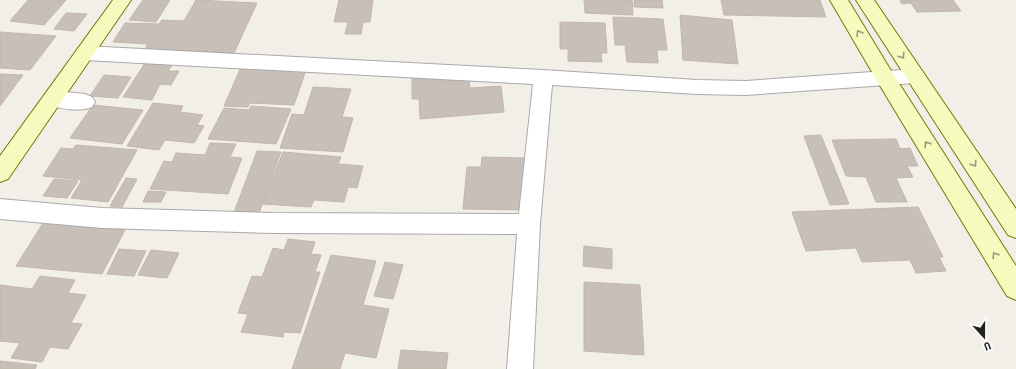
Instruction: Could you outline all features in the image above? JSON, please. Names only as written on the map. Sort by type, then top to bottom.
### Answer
[{"type":"street","points":[[0,173],[54,99],[122,0]]},
{"type":"street","points":[[840,0],[886,79],[1016,288]]},
{"type":"street","points":[[865,0],[1016,228]]},
{"type":"street","points":[[85,53],[543,77],[698,87],[746,88],[915,76]]},
{"type":"street","points":[[520,369],[529,224],[543,77]]},
{"type":"street","points":[[54,99],[85,102]]},
{"type":"street","points":[[0,209],[102,218],[265,223],[529,224]]},
{"type":"building","points":[[28,0],[66,0],[44,25],[10,21]]},
{"type":"building","points":[[143,0],[170,0],[156,22],[129,20]]},
{"type":"building","points":[[196,0],[257,3],[234,53],[145,49],[148,44],[113,42],[125,23],[159,24],[162,20],[184,21]]},
{"type":"building","points":[[339,0],[373,0],[370,22],[363,22],[361,34],[345,34],[348,22],[334,22]]},
{"type":"building","points":[[584,0],[632,0],[633,15],[585,13]]},
{"type":"building","points":[[634,0],[662,0],[663,8],[634,7]]},
{"type":"building","points":[[721,0],[820,0],[826,17],[724,15]]},
{"type":"building","points":[[900,0],[953,0],[961,11],[917,12],[911,3],[902,4]]},
{"type":"building","points":[[66,13],[87,14],[74,31],[54,29]]},
{"type":"building","points":[[680,15],[732,20],[738,64],[683,60]]},
{"type":"building","points":[[613,17],[663,19],[667,50],[657,50],[658,63],[627,62],[625,45],[615,45]]},
{"type":"building","points":[[560,22],[605,23],[607,53],[601,53],[602,62],[568,61],[568,49],[560,49]]},
{"type":"building","points":[[0,32],[56,36],[30,70],[0,68]]},
{"type":"building","points":[[147,60],[174,62],[168,71],[179,71],[171,85],[160,84],[152,100],[123,97]]},
{"type":"building","points":[[241,67],[306,70],[294,105],[250,103],[248,107],[224,106]]},
{"type":"building","points":[[0,74],[23,75],[0,106]]},
{"type":"building","points":[[442,74],[443,81],[469,79],[470,88],[501,86],[504,112],[420,119],[419,99],[412,99],[412,77]]},
{"type":"building","points":[[104,75],[131,77],[118,98],[90,96]]},
{"type":"building","points":[[313,87],[351,89],[342,117],[353,118],[343,152],[280,148],[292,114],[304,115]]},
{"type":"building","points":[[153,103],[183,106],[180,112],[203,115],[197,125],[204,126],[194,143],[165,140],[159,150],[127,146]]},
{"type":"building","points":[[93,105],[143,110],[122,144],[70,138]]},
{"type":"building","points":[[251,106],[291,109],[276,144],[208,139],[224,108],[249,110]]},
{"type":"building","points":[[821,135],[849,204],[830,205],[804,136]]},
{"type":"building","points":[[896,139],[900,149],[910,148],[918,166],[907,166],[913,177],[896,178],[907,202],[876,202],[866,177],[846,176],[832,140]]},
{"type":"building","points":[[210,143],[236,144],[230,157],[242,158],[228,194],[150,189],[164,161],[172,162],[176,153],[205,155]]},
{"type":"building","points":[[76,145],[137,150],[108,202],[71,198],[82,180],[43,176],[61,148],[73,149]]},
{"type":"building","points":[[257,151],[281,152],[258,216],[233,215]]},
{"type":"building","points":[[283,152],[341,157],[338,164],[363,166],[357,188],[348,187],[344,202],[314,200],[311,207],[263,204]]},
{"type":"building","points":[[482,157],[527,158],[526,210],[463,209],[467,167],[481,167]]},
{"type":"building","points":[[126,178],[137,179],[122,207],[110,206]]},
{"type":"building","points":[[54,179],[78,181],[67,198],[43,196]]},
{"type":"building","points":[[148,191],[166,192],[161,202],[143,202]]},
{"type":"building","points":[[918,207],[943,257],[939,257],[946,271],[916,273],[910,260],[862,262],[856,248],[806,251],[792,212]]},
{"type":"building","points":[[43,223],[125,230],[102,274],[16,266]]},
{"type":"building","points":[[288,239],[315,242],[311,254],[321,255],[315,272],[320,272],[300,333],[284,332],[283,337],[241,332],[248,314],[238,313],[252,276],[262,277],[273,248],[284,250]]},
{"type":"building","points":[[584,246],[612,249],[612,269],[583,266]]},
{"type":"building","points":[[119,249],[146,251],[134,276],[107,274]]},
{"type":"building","points":[[151,250],[179,253],[167,278],[138,275]]},
{"type":"building","points":[[331,255],[376,261],[363,305],[389,309],[376,358],[345,353],[340,369],[292,369]]},
{"type":"building","points":[[385,262],[403,265],[393,299],[374,296]]},
{"type":"building","points":[[40,276],[75,280],[68,293],[86,295],[71,323],[82,324],[68,349],[50,347],[42,362],[11,358],[20,343],[0,341],[0,285],[32,289]]},
{"type":"building","points":[[584,282],[640,285],[644,355],[584,351]]},
{"type":"building","points":[[401,350],[448,353],[446,369],[398,369]]},
{"type":"building","points":[[0,361],[37,365],[35,369],[0,369]]}]
